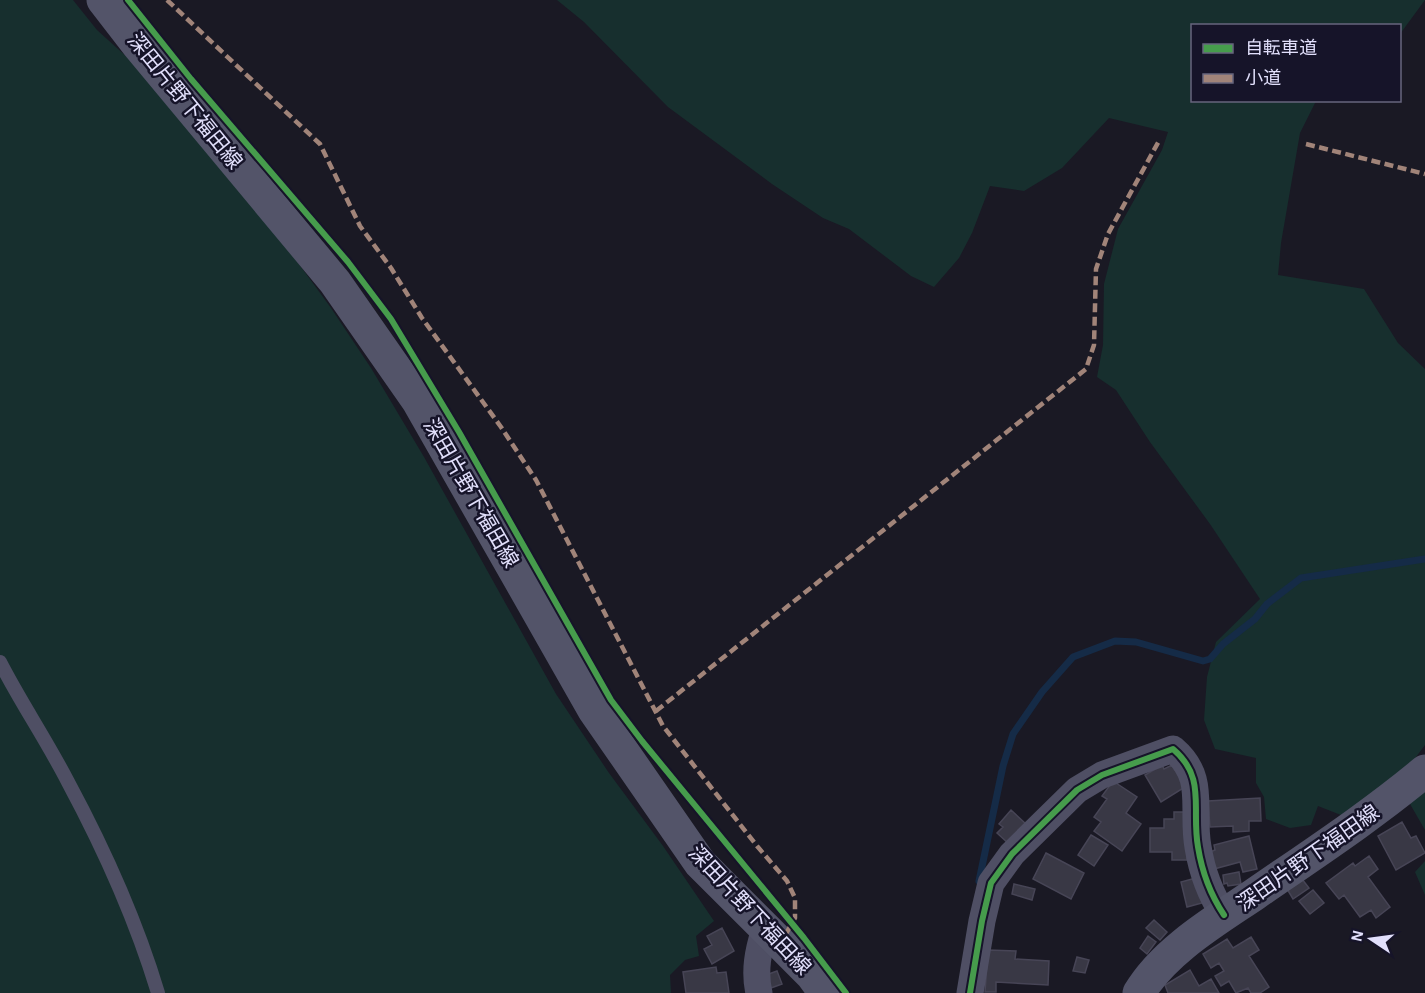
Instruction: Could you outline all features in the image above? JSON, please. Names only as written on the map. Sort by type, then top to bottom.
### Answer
[{"type":"main road","name":"深田片野下福田線","points":[[103,0],[335,282],[418,401],[594,710],[700,863],[812,975],[825,993]]},
{"type":"main road","name":"深田片野下福田線","points":[[1138,993],[1149,976],[1194,935],[1385,804],[1425,771]]},
{"type":"street","points":[[970,993],[991,883],[1012,854],[1077,790],[1102,775],[1173,749],[1183,757],[1192,770],[1197,795],[1197,836],[1201,863],[1210,893],[1224,915]]},
{"type":"street","points":[[759,993],[757,955],[765,929]]},
{"type":"lane","points":[[0,662],[21,703],[68,781],[112,872],[147,958],[158,993]]},
{"type":"green space","points":[[0,0],[73,0],[97,30],[128,58],[288,249],[331,308],[371,368],[424,457],[556,694],[714,921],[696,936],[699,956],[685,960],[670,975],[671,993],[0,993]]},
{"type":"green space","points":[[557,0],[1425,0],[1401,33],[1401,24],[1191,24],[1191,102],[1316,102],[1300,133],[1281,243],[1278,275],[1364,289],[1398,343],[1425,369],[1425,745],[1398,781],[1346,817],[1318,806],[1311,825],[1290,828],[1266,819],[1264,797],[1256,783],[1256,758],[1215,749],[1204,720],[1207,677],[1216,642],[1260,599],[1116,390],[1097,377],[1103,345],[1104,284],[1118,229],[1162,150],[1168,132],[1109,118],[1062,168],[1024,191],[990,186],[972,233],[959,258],[934,287],[911,276],[849,229],[823,218],[772,184],[668,107],[584,22]]},
{"type":"green space","points":[[1425,790],[1425,830],[1410,804]]},
{"type":"green space","points":[[1425,861],[1425,895],[1415,872]]},
{"type":"building","points":[[1162,765],[1164,769],[1172,765],[1185,787],[1161,802],[1145,775]]},
{"type":"building","points":[[1113,781],[1137,797],[1126,813],[1141,824],[1122,851],[1094,831],[1101,822],[1094,817],[1107,799],[1102,796]]},
{"type":"building","points":[[1260,798],[1261,821],[1249,821],[1249,831],[1233,832],[1233,826],[1210,827],[1208,801]]},
{"type":"building","points":[[1011,810],[1027,825],[1009,844],[997,833],[1003,827],[999,824]]},
{"type":"building","points":[[1174,812],[1187,812],[1187,860],[1172,860],[1172,852],[1150,852],[1150,828],[1164,828],[1164,819],[1174,819]]},
{"type":"building","points":[[1402,822],[1411,838],[1416,836],[1425,853],[1396,870],[1378,836]]},
{"type":"building","points":[[1091,835],[1108,845],[1094,866],[1078,855]]},
{"type":"building","points":[[1249,836],[1257,869],[1243,872],[1240,862],[1214,869],[1210,852],[1215,850],[1214,845]]},
{"type":"building","points":[[1046,853],[1084,873],[1071,899],[1033,879]]},
{"type":"building","points":[[1369,856],[1378,869],[1368,877],[1390,907],[1376,918],[1371,910],[1360,917],[1344,895],[1339,899],[1326,883],[1353,863],[1355,866]]},
{"type":"building","points":[[1239,872],[1241,884],[1228,886],[1227,883],[1224,884],[1223,875]]},
{"type":"building","points":[[1196,878],[1202,903],[1187,907],[1181,882]]},
{"type":"building","points":[[1302,879],[1309,888],[1293,899],[1287,889]]},
{"type":"building","points":[[1014,884],[1035,889],[1032,900],[1012,894]]},
{"type":"building","points":[[1313,890],[1324,903],[1310,914],[1299,901]]},
{"type":"building","points":[[1154,920],[1167,932],[1160,940],[1146,928]]},
{"type":"building","points":[[722,928],[734,951],[712,964],[704,949],[712,945],[707,936]]},
{"type":"building","points":[[1148,936],[1156,942],[1147,954],[1140,948]]},
{"type":"building","points":[[1251,937],[1259,950],[1249,956],[1269,987],[1260,993],[1251,993],[1248,988],[1236,993],[1229,981],[1221,986],[1215,976],[1224,971],[1219,963],[1211,968],[1203,954],[1227,939],[1233,948]]},
{"type":"building","points":[[988,950],[1016,951],[1015,959],[1049,961],[1048,985],[996,982],[996,992],[985,992]]},
{"type":"building","points":[[1077,957],[1089,960],[1085,973],[1073,971]]},
{"type":"building","points":[[716,967],[717,973],[726,972],[729,993],[686,993],[683,972]]},
{"type":"building","points":[[1190,970],[1199,986],[1211,979],[1219,993],[1168,993],[1165,985]]},
{"type":"building","points":[[777,971],[782,984],[771,988],[766,975]]},
{"type":"waterway","points":[[979,881],[1003,766],[1013,734],[1042,692],[1073,657],[1115,641],[1136,642],[1203,661],[1210,659],[1223,644],[1255,619],[1267,604],[1301,578],[1425,559]]},
{"type":"marked path","points":[[167,0],[320,144],[360,226],[536,480],[663,726],[787,881],[795,898],[795,918],[780,944]]},
{"type":"marked path","points":[[656,711],[1086,369],[1094,345],[1096,269],[1108,234],[1160,139]]},
{"type":"marked path","points":[[1306,144],[1425,174]]},
{"type":"cycle path","points":[[128,0],[191,79],[348,262],[391,319],[459,432],[611,700],[846,993]]},
{"type":"cycle path","points":[[970,993],[991,883],[1012,854],[1077,790],[1102,775],[1173,749],[1184,760],[1194,782],[1196,833],[1204,874],[1224,915]]}]
